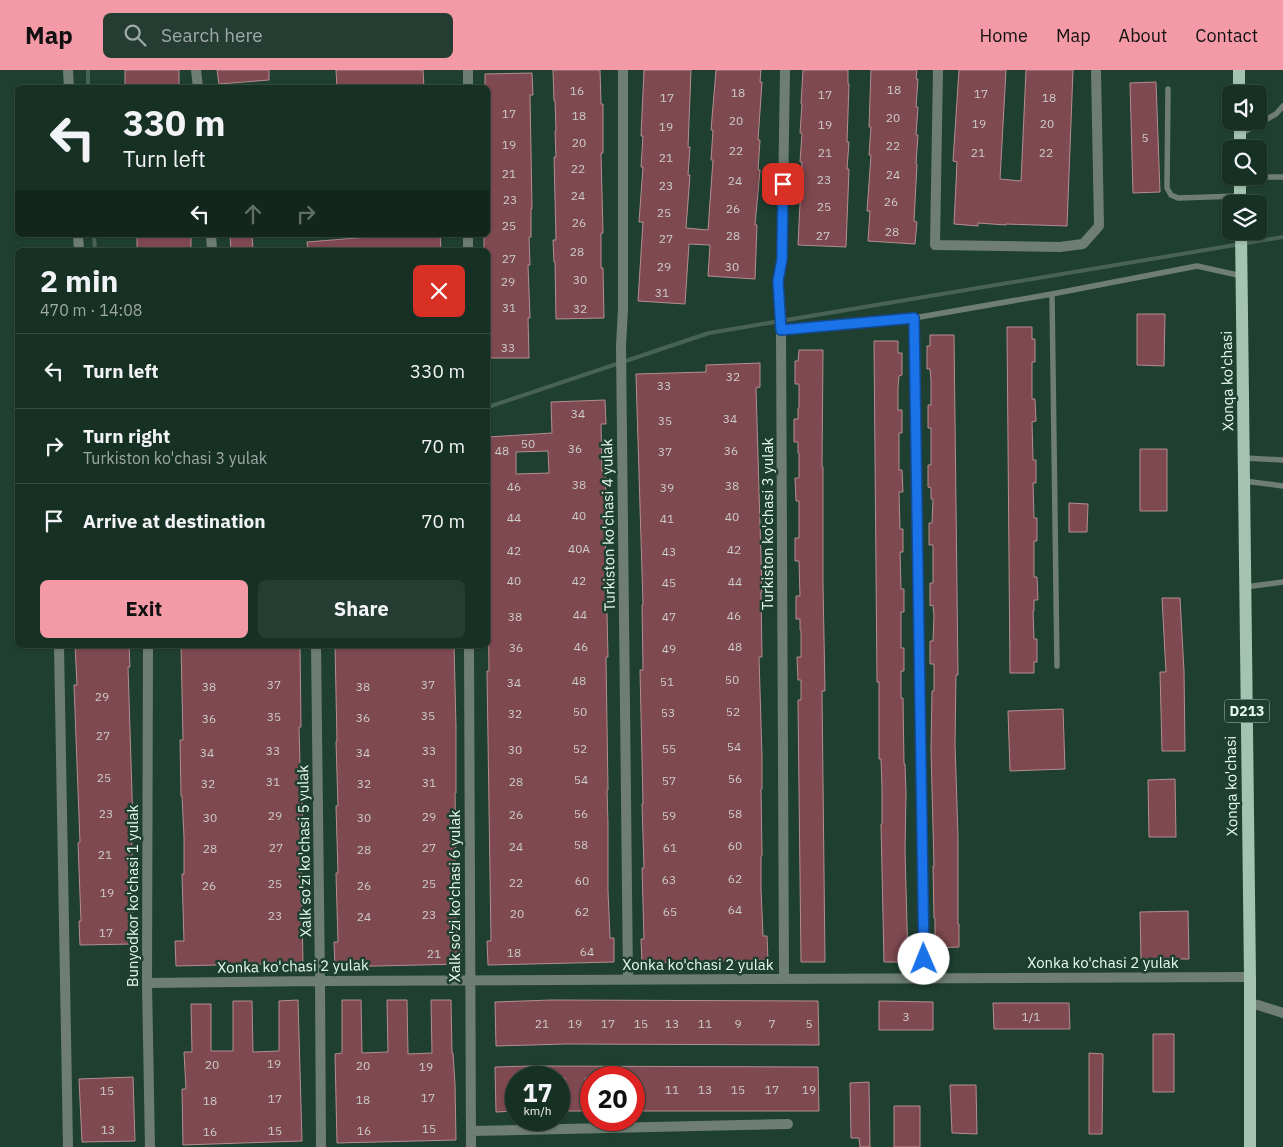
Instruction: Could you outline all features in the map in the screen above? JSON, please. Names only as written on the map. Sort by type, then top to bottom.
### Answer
[{"type":"main road","points":[[1239,70],[1239,85]]},
{"type":"main road","points":[[1240,130],[1240,140]]},
{"type":"main road","name":"D213","points":[[1241,240],[1242,276]]},
{"type":"main road","name":"Xonqa ko'chasi","points":[[1242,276],[1250,977],[1250,1147]]},
{"type":"street","points":[[68,70],[69,85]]},
{"type":"street","points":[[196,70],[198,85]]},
{"type":"street","points":[[468,70],[468,85]]},
{"type":"street","name":"Turkiston ko'chasi 4 yulak","points":[[623,70],[623,309],[621,346],[628,979]]},
{"type":"street","name":"Turkiston ko'chasi 3 yulak","points":[[784,979],[781,330],[778,281],[782,259],[785,70]]},
{"type":"street","points":[[938,70],[936,245],[1060,247],[1083,244],[1098,226],[1096,70]]},
{"type":"street","points":[[59,648],[68,1147]]},
{"type":"street","name":"Bunyodkor ko'chasi 1 yulak","points":[[148,648],[147,983],[150,1147]]},
{"type":"street","name":"Xalk so'zi ko'chasi 5 yulak","points":[[316,648],[321,1147]]},
{"type":"street","name":"Xalk so'zi ko'chasi 6 yulak","points":[[469,648],[471,1147]]},
{"type":"street","name":"Xonka ko'chasi 2 yulak","points":[[147,983],[1250,977]]},
{"type":"street","points":[[1250,1004],[1283,1013]]},
{"type":"street","points":[[471,1131],[788,1124]]},
{"type":"lane","points":[[1168,90],[1167,188],[1171,195],[1178,198],[1240,193],[1266,177],[1283,177]]},
{"type":"lane","points":[[1240,134],[1276,114],[1283,106]]},
{"type":"lane","points":[[781,330],[914,318],[1198,266],[1242,276]]},
{"type":"lane","points":[[1052,294],[1057,666]]},
{"type":"lane","points":[[914,318],[924,978]]},
{"type":"lane","points":[[1244,458],[1283,460]]},
{"type":"lane","points":[[1244,481],[1283,486]]},
{"type":"lane","points":[[1245,587],[1283,582]]},
{"type":"building","points":[[125,70],[179,70],[179,85],[125,85]]},
{"type":"building","points":[[217,70],[269,70],[269,80],[219,84]]},
{"type":"building","points":[[336,70],[423,70],[424,85],[337,85]]},
{"type":"building","points":[[553,70],[600,70],[601,104],[603,104],[603,153],[601,153],[603,233],[601,233],[601,268],[603,268],[604,318],[556,319],[553,240],[556,240],[554,157],[556,157],[556,131]]},
{"type":"building","points":[[644,70],[691,70],[688,147],[690,147],[688,175],[690,175],[686,228],[708,230],[713,160],[711,160],[713,130],[711,130],[716,70],[761,70],[760,82],[762,82],[758,140],[760,140],[758,170],[760,170],[755,225],[757,225],[755,279],[708,276],[710,245],[689,244],[685,304],[638,301],[643,222],[639,222],[643,167],[641,167],[643,136],[641,136]]},
{"type":"building","points":[[803,70],[848,70],[847,142],[849,142],[847,169],[849,169],[846,247],[798,245],[802,162],[800,162],[802,133],[800,133]]},
{"type":"building","points":[[871,70],[917,70],[916,107],[918,107],[916,135],[918,135],[914,221],[917,222],[915,244],[868,241],[870,211],[867,211],[871,155],[869,155],[871,127],[869,127]]},
{"type":"building","points":[[959,70],[1006,70],[1000,179],[1021,181],[1026,70],[1073,70],[1067,226],[978,223],[978,226],[954,224],[957,162],[953,161]]},
{"type":"building","points":[[532,73],[533,95],[530,95],[532,209],[531,237],[529,237],[530,265],[528,265],[529,358],[490,358],[490,248],[484,248],[484,237],[490,237],[490,85],[485,85],[485,74]]},
{"type":"building","points":[[1156,82],[1160,192],[1133,193],[1130,83]]},
{"type":"building","points":[[137,237],[191,237],[191,248],[137,248]]},
{"type":"building","points":[[230,237],[252,237],[253,248],[231,248]]},
{"type":"building","points":[[369,237],[440,237],[441,248],[308,248],[307,242]]},
{"type":"building","points":[[1137,314],[1165,314],[1164,366],[1137,365]]},
{"type":"building","points":[[1007,327],[1032,327],[1032,339],[1035,339],[1035,362],[1032,362],[1032,399],[1035,399],[1036,421],[1032,422],[1033,460],[1036,460],[1036,483],[1033,483],[1034,518],[1037,518],[1037,541],[1034,541],[1034,577],[1037,577],[1038,600],[1034,600],[1033,611],[1034,639],[1037,639],[1037,662],[1034,662],[1034,673],[1010,673]]},
{"type":"building","points":[[930,335],[954,335],[958,675],[956,675],[955,744],[959,947],[935,948],[931,750],[934,664],[930,664],[930,641],[933,641],[934,616],[933,605],[930,606],[930,583],[933,583],[933,545],[929,545],[929,523],[932,523],[933,499],[931,499],[931,488],[928,487],[928,465],[931,465],[931,428],[928,428],[928,405],[931,405],[931,380],[930,369],[927,369],[927,346],[930,346]]},
{"type":"building","points":[[874,341],[898,341],[898,353],[902,353],[902,375],[899,376],[898,387],[898,410],[902,410],[902,433],[899,433],[899,470],[902,470],[903,492],[899,492],[900,529],[903,529],[903,552],[900,552],[901,589],[904,589],[904,612],[901,612],[901,648],[904,648],[904,671],[901,671],[901,698],[903,698],[906,793],[905,851],[908,962],[884,962],[882,788],[881,759],[879,759],[879,682],[877,682]]},
{"type":"building","points":[[799,350],[823,350],[822,467],[825,691],[822,691],[825,962],[801,962],[798,700],[801,700],[801,680],[798,680],[797,657],[801,657],[801,630],[800,619],[796,619],[796,596],[800,596],[799,561],[795,561],[795,538],[799,538],[799,501],[796,501],[795,478],[799,478],[799,453],[798,442],[794,442],[794,419],[798,419],[799,408],[799,384],[795,384],[795,361],[798,361]]},
{"type":"building","points":[[760,363],[760,387],[756,388],[762,592],[762,657],[759,657],[762,758],[761,889],[763,936],[767,936],[768,960],[642,963],[641,939],[644,939],[642,868],[644,868],[640,670],[643,670],[643,605],[636,374],[706,372],[706,365]]},
{"type":"building","points":[[605,400],[606,424],[601,424],[602,471],[605,471],[606,495],[608,891],[610,938],[614,938],[614,962],[488,965],[487,941],[491,941],[487,671],[489,671],[490,648],[490,437],[552,433],[551,402]],"holes":[[[548,451],[549,473],[516,474],[516,452]]]},
{"type":"building","points":[[1140,449],[1167,449],[1167,511],[1140,511]]},
{"type":"building","points":[[1069,503],[1088,504],[1087,532],[1069,532]]},
{"type":"building","points":[[1162,598],[1180,598],[1184,671],[1185,751],[1162,751],[1160,672],[1166,672]]},
{"type":"building","points":[[75,648],[129,648],[130,667],[128,667],[133,825],[131,825],[134,903],[132,903],[133,944],[80,945],[78,843],[80,842],[74,685],[77,685]]},
{"type":"building","points":[[181,648],[300,648],[301,727],[299,727],[303,826],[303,858],[301,858],[303,963],[176,966],[175,941],[184,941],[182,874],[184,874],[184,837],[180,740],[183,740]]},
{"type":"building","points":[[335,648],[454,648],[456,727],[455,894],[457,940],[461,940],[461,964],[335,967],[334,942],[338,942],[336,873],[338,873]]},
{"type":"building","points":[[1063,709],[1065,769],[1010,771],[1008,711]]},
{"type":"building","points":[[1175,779],[1176,837],[1149,837],[1148,780]]},
{"type":"building","points":[[1188,911],[1189,959],[1141,959],[1140,912]]},
{"type":"building","points":[[298,1000],[302,1141],[183,1145],[182,1089],[186,1089],[184,1052],[192,1052],[191,1004],[211,1004],[211,1051],[233,1051],[233,1001],[252,1001],[253,1052],[279,1051],[279,1001]]},
{"type":"building","points":[[342,1000],[361,1000],[362,1053],[388,1052],[387,1000],[407,1000],[408,1054],[432,1053],[431,1000],[451,1000],[456,1140],[337,1143],[335,1054],[342,1053]]},
{"type":"building","points":[[551,1000],[818,1001],[819,1045],[566,1044],[496,1046],[495,1002]]},
{"type":"building","points":[[879,1001],[933,1002],[933,1030],[879,1030]]},
{"type":"building","points":[[993,1003],[1069,1003],[1070,1029],[994,1029]]},
{"type":"building","points":[[1153,1034],[1174,1034],[1174,1092],[1153,1092]]},
{"type":"building","points":[[1089,1053],[1103,1054],[1102,1134],[1089,1134]]},
{"type":"building","points":[[570,1066],[580,1066],[580,1111],[570,1111]]},
{"type":"building","points":[[645,1066],[818,1067],[819,1111],[645,1111]]},
{"type":"building","points":[[495,1067],[505,1067],[505,1112],[496,1112]]},
{"type":"building","points":[[133,1077],[135,1141],[82,1142],[79,1079]]},
{"type":"building","points":[[869,1082],[870,1147],[860,1147],[859,1138],[851,1138],[850,1083]]},
{"type":"building","points":[[950,1085],[976,1085],[977,1134],[952,1133]]},
{"type":"building","points":[[894,1106],[920,1106],[920,1147],[894,1147]]},
{"type":"waterway","points":[[88,70],[88,85]]},
{"type":"waterway","points":[[94,237],[95,248]]},
{"type":"waterway","points":[[490,406],[709,333],[1283,237]]},
{"type":"route","points":[[783,184],[782,259],[778,281],[781,330],[914,318],[924,959]]}]
